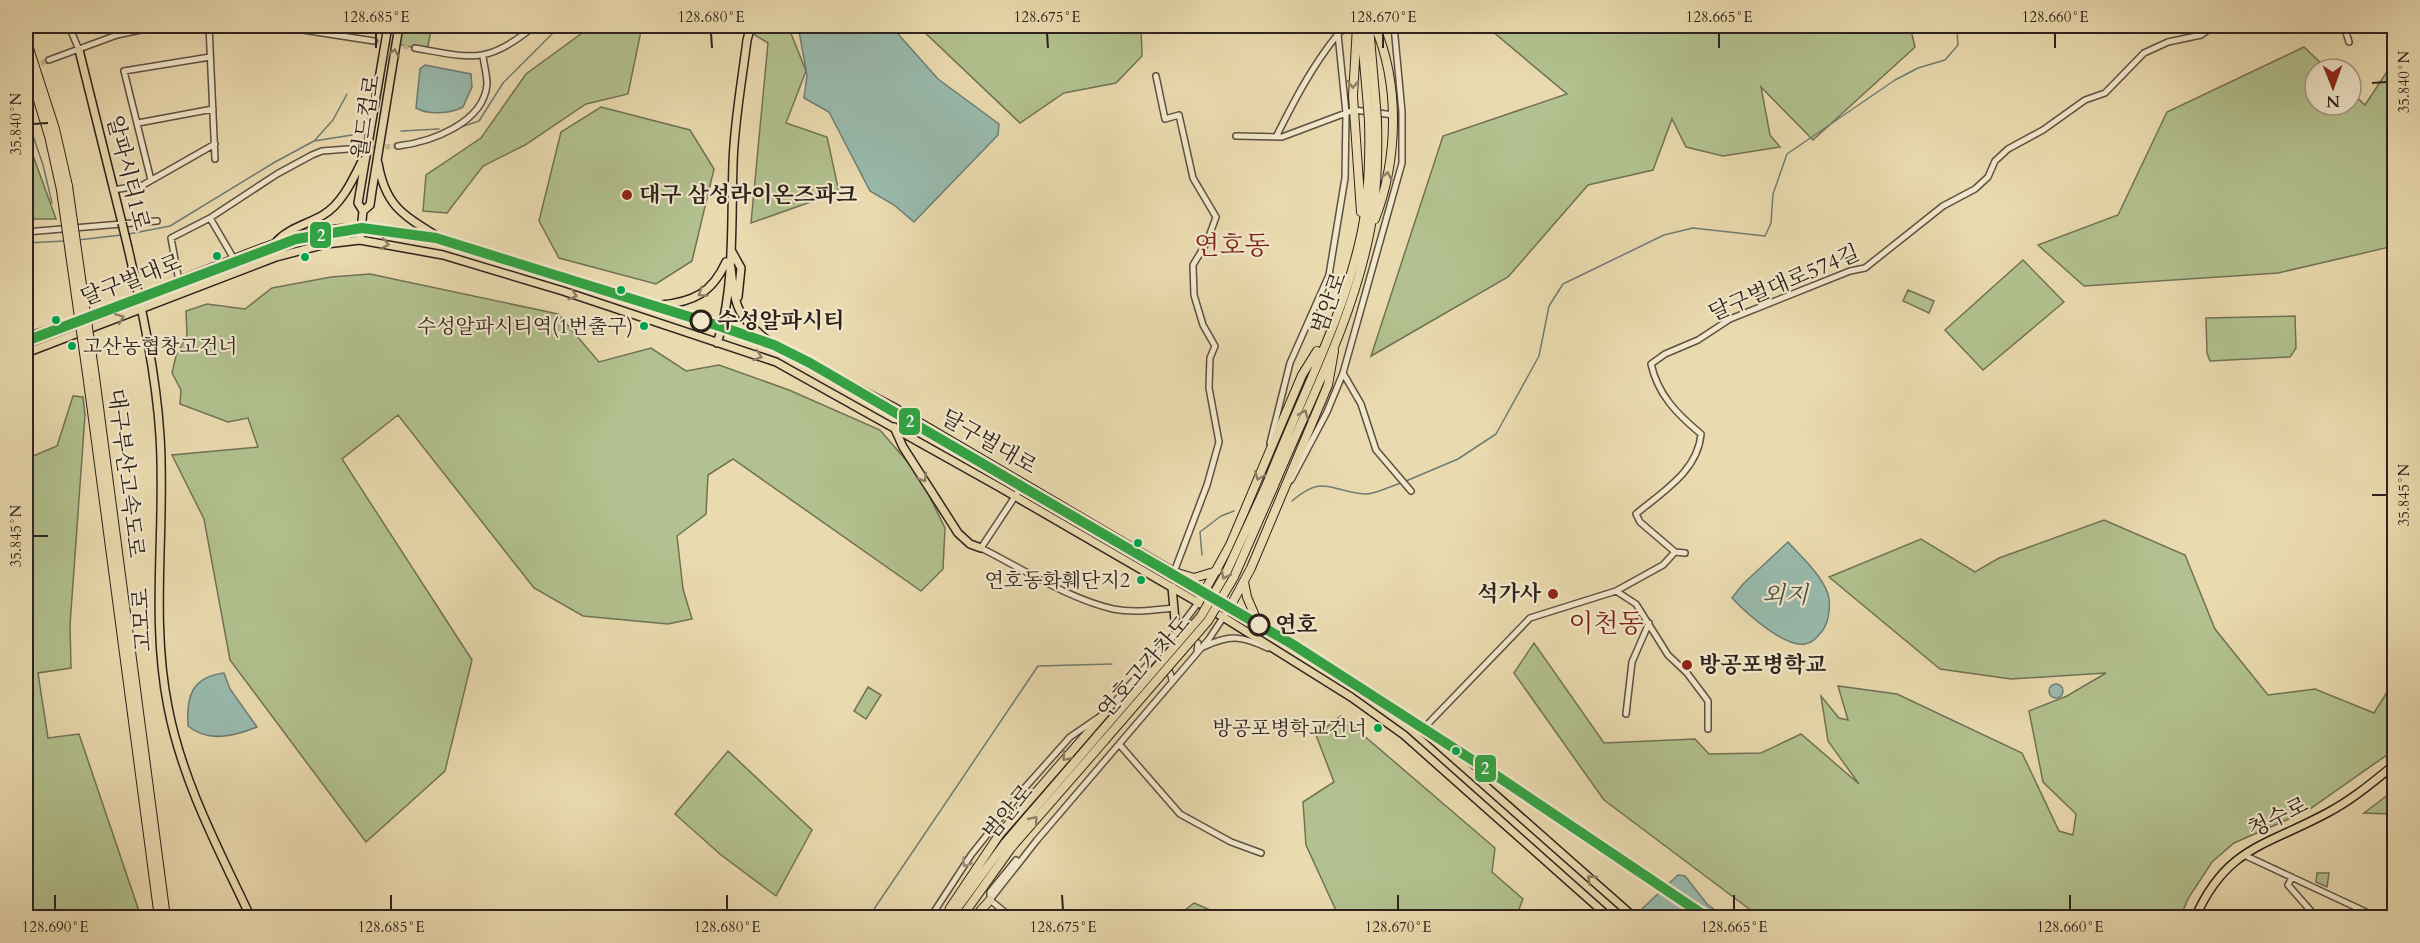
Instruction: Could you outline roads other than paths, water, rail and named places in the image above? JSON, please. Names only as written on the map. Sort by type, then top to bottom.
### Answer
[{"type":"highway","points":[[1359,26],[1372,108]]},
{"type":"highway","points":[[1359,26],[1354,43],[1350,112],[1366,231]]},
{"type":"highway","points":[[1369,26],[1372,108]]},
{"type":"highway","points":[[1366,231],[1382,200],[1398,115],[1375,26]]},
{"type":"highway","name":"대구부산고속도로","points":[[26,39],[55,129],[92,379],[166,918]]},
{"type":"highway","name":"대구부산고속도로","points":[[26,61],[64,188]]},
{"type":"highway","name":"범안로","points":[[1270,486],[1334,331],[1366,231],[1378,169],[1372,108]]},
{"type":"highway","points":[[1198,603],[1218,570],[1302,375],[1334,331]]},
{"type":"highway","points":[[1230,607],[1244,582],[1328,385],[1334,331]]},
{"type":"highway","name":"대구부산고속도로","points":[[92,379],[159,918]]},
{"type":"highway","name":"연호고가차도","points":[[1102,737],[1201,616],[1226,573],[1270,486]]},
{"type":"highway","points":[[1174,572],[1194,578],[1218,570]]},
{"type":"highway","points":[[1244,582],[1247,597],[1258,623]]},
{"type":"highway","points":[[949,918],[953,902],[999,835],[1105,713]]},
{"type":"highway","name":"범안로","points":[[949,918],[1005,843],[1102,737]]},
{"type":"highway","name":"범안로","points":[[961,918],[1011,848],[1102,737]]},
{"type":"highway","points":[[976,918],[990,900]]},
{"type":"main road","name":"월드컵로","points":[[360,240],[363,211],[358,203],[361,179],[388,26]]},
{"type":"main road","name":"월드컵로","points":[[363,211],[370,205],[399,26]]},
{"type":"main road","points":[[717,343],[723,327],[730,252],[733,160],[747,40],[751,26]]},
{"type":"main road","name":"알파시티1로","points":[[79,50],[141,308]]},
{"type":"main road","points":[[276,242],[284,233],[326,214],[343,194],[365,153]]},
{"type":"main road","points":[[378,156],[384,190],[396,209],[440,238]]},
{"type":"main road","points":[[361,179],[367,194],[372,192]]},
{"type":"main road","name":"달구벌대로","points":[[26,337],[179,281],[276,242],[323,230],[361,228],[409,232],[440,238],[771,344],[835,375],[1024,483],[1359,686],[1422,730],[1635,917]]},
{"type":"main road","name":"달구벌대로","points":[[26,352],[276,257],[326,244],[360,240],[443,255],[776,362],[1172,587],[1352,697],[1404,735],[1610,918]]},
{"type":"main road","points":[[656,306],[681,303],[703,295],[715,283],[730,252]]},
{"type":"main road","points":[[730,252],[737,306],[745,323],[771,344]]},
{"type":"main road","name":"고모로","points":[[141,308],[160,435],[159,606],[168,707],[188,777],[251,918]]},
{"type":"main road","points":[[894,427],[903,447],[958,533],[970,544],[981,548]]},
{"type":"main road","points":[[1172,587],[1174,635]]},
{"type":"main road","name":"청수로","points":[[2195,918],[2216,880],[2242,854],[2349,801],[2394,765]]},
{"type":"street","name":"알파시티1로","points":[[69,26],[79,50]]},
{"type":"street","points":[[49,60],[117,35],[159,26]]},
{"type":"street","points":[[209,26],[215,159]]},
{"type":"street","points":[[277,26],[374,41]]},
{"type":"street","points":[[415,48],[465,56],[483,56],[509,46],[534,26]]},
{"type":"street","points":[[1266,458],[1290,363],[1329,275],[1345,178],[1350,112],[1338,26]]},
{"type":"street","points":[[1276,137],[1298,92],[1321,54],[1347,26]]},
{"type":"street","points":[[1276,508],[1327,412],[1343,373],[1402,163],[1394,26]]},
{"type":"street","name":"달구벌대로574길","points":[[1675,552],[1640,522],[1636,514],[1689,468],[1700,451],[1701,434],[1670,406],[1655,381],[1651,364],[1665,354],[1698,340],[1730,319],[1850,271],[1865,268],[1936,211],[1975,189],[1988,177],[1995,161],[2008,149],[2043,130],[2085,100],[2105,93],[2144,53],[2168,42],[2201,35],[2214,26]]},
{"type":"street","points":[[2347,26],[2345,29],[2349,42]]},
{"type":"street","points":[[398,146],[431,140],[476,111],[484,97],[487,82],[483,56]]},
{"type":"street","points":[[151,180],[124,71],[210,57]]},
{"type":"street","points":[[1156,76],[1165,119],[1179,115],[1193,178],[1216,217],[1207,242],[1193,265],[1194,295],[1203,325],[1215,346],[1210,358],[1209,388],[1219,442],[1207,485],[1174,572]]},
{"type":"street","points":[[138,123],[213,109]]},
{"type":"street","points":[[1236,136],[1276,137],[1350,112],[1398,115]]},
{"type":"street","points":[[113,190],[143,185],[215,144]]},
{"type":"street","points":[[179,281],[171,238],[210,218],[312,155],[322,151],[348,149]]},
{"type":"street","points":[[210,218],[234,259]]},
{"type":"street","points":[[26,232],[112,227],[157,221]]},
{"type":"street","points":[[1343,373],[1361,404],[1376,450],[1410,489]]},
{"type":"street","points":[[1024,483],[981,548],[1077,596],[1113,609],[1131,611],[1174,608]]},
{"type":"street","points":[[1422,730],[1530,618],[1616,591],[1663,565],[1675,552],[1685,553]]},
{"type":"street","points":[[1616,591],[1636,603],[1668,654],[1687,673],[1708,701],[1708,729]]},
{"type":"street","points":[[930,918],[971,855],[1021,792],[1071,737],[1105,713],[1174,635],[1198,603]]},
{"type":"street","points":[[1006,913],[990,900],[1078,792],[1202,647],[1230,607]]},
{"type":"street","points":[[1626,714],[1632,662],[1649,623]]},
{"type":"street","points":[[1174,635],[1192,638],[1198,643],[1196,654]]},
{"type":"street","points":[[1202,647],[1220,639],[1242,636],[1292,659]]},
{"type":"street","points":[[1161,650],[1161,659],[1172,675],[1172,683]]},
{"type":"street","points":[[1119,744],[1180,814],[1231,842],[1261,853]]},
{"type":"street","points":[[2242,854],[2366,915],[2379,918]]},
{"type":"street","points":[[2292,877],[2288,885],[2317,918]]},
{"type":"water","points":[[798,26],[891,26],[938,79],[999,124],[998,135],[914,222],[894,205],[870,191],[829,112],[804,98],[807,75]]},
{"type":"water","points":[[425,65],[471,74],[472,87],[463,107],[439,113],[416,108],[420,69]]},
{"type":"water","name":"외지","points":[[1788,542],[1816,573],[1829,598],[1829,612],[1823,630],[1815,639],[1805,644],[1787,641],[1777,635],[1732,598],[1743,584]]},
{"type":"water","points":[[224,673],[230,689],[257,727],[231,735],[204,735],[188,726],[190,697],[198,684],[205,679]]},
{"type":"water","points":[[2053,684],[2059,684],[2063,691],[2059,698],[2053,698],[2049,694],[2049,688]]},
{"type":"water","points":[[1678,875],[1685,876],[1707,904],[1724,917],[1653,917],[1642,909]]},
{"type":"waterway","points":[[458,128],[479,121],[503,83],[560,26]]},
{"type":"waterway","points":[[1406,481],[1458,459],[1496,434],[1539,356],[1549,306],[1563,284],[1664,235],[1693,228],[1765,236],[1771,223],[1773,194],[1787,154],[1895,80],[1918,68],[1945,60],[1958,45],[1957,31],[1949,26]]},
{"type":"waterway","points":[[315,140],[333,120],[347,94]]},
{"type":"waterway","points":[[26,115],[43,165],[52,203]]},
{"type":"waterway","points":[[401,131],[439,129]]},
{"type":"waterway","points":[[129,234],[170,226],[314,141],[352,135]]},
{"type":"waterway","points":[[78,240],[121,235]]},
{"type":"waterway","points":[[26,243],[64,241]]},
{"type":"waterway","points":[[1292,501],[1312,488],[1320,486],[1368,494],[1401,483]]},
{"type":"waterway","points":[[1202,555],[1200,532],[1221,516],[1234,511]]},
{"type":"waterway","points":[[868,918],[1038,666],[1112,664]]},
{"type":"tunnel","points":[[374,41],[415,48]]},
{"type":"tunnel","points":[[34,66],[49,60]]},
{"type":"tunnel","points":[[348,149],[398,146]]},
{"type":"place","name":"대구 삼성라이온즈파크","points":[[627,195]]},
{"type":"place","name":"수성알파시티","points":[[701,321]]},
{"type":"place","name":"수성알파시티역(1번출구)","points":[[644,326]]},
{"type":"place","name":"고산농협창고건너","points":[[72,346]]},
{"type":"place","name":"연호동화훼단지2","points":[[1141,580]]},
{"type":"place","name":"석가사","points":[[1553,594]]},
{"type":"place","name":"연호","points":[[1259,625]]},
{"type":"place","name":"방공포병학교","points":[[1687,665]]},
{"type":"place","name":"방공포병학교건너","points":[[1378,728]]},
{"type":"district","name":"연호동","points":[[1232,245]]},
{"type":"district","name":"이천동","points":[[1606,623]]}]
